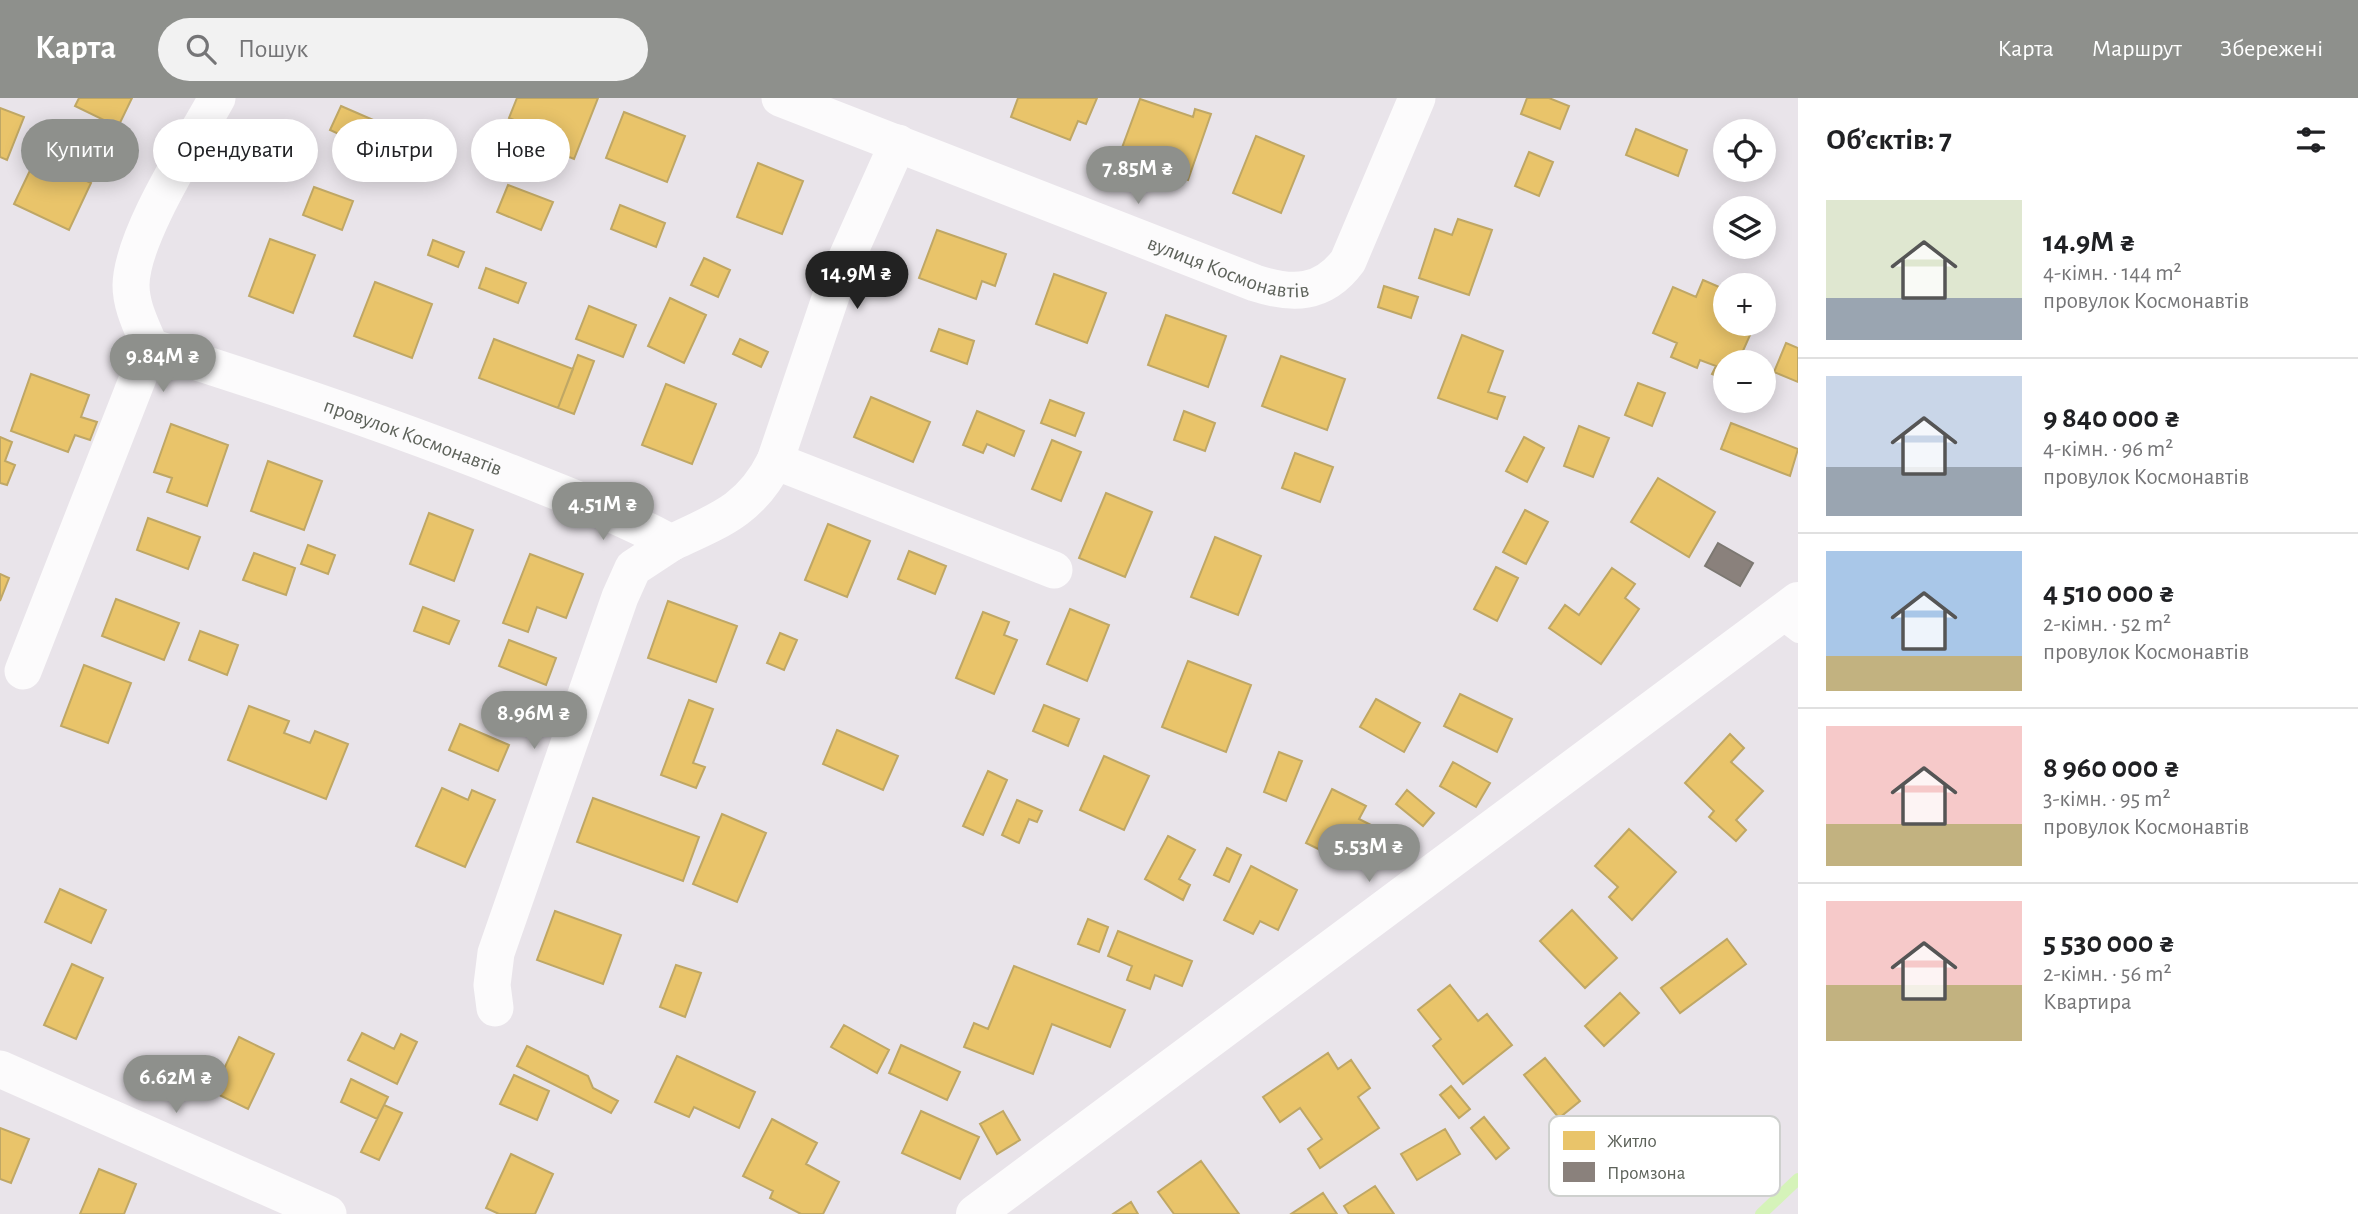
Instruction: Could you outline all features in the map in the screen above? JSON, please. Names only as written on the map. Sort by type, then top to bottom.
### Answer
[{"type":"street","points":[[23,671],[150,347],[133,306],[131,280],[136,257],[216,98]]},
{"type":"street","name":"вулиця Космонавтів","points":[[780,98],[1255,283],[1292,292],[1325,284],[1338,275],[1348,261],[1417,98]]},
{"type":"street","points":[[495,1009],[493,976],[499,944],[620,597],[633,568],[671,542],[734,513],[765,481],[775,461],[835,284],[898,143]]},
{"type":"street","name":"провулок Космонавтів","points":[[150,347],[248,377],[474,458],[630,522],[671,542]]},
{"type":"street","points":[[775,461],[1054,570]]},
{"type":"street","points":[[975,1214],[1791,617]]},
{"type":"street","points":[[0,1069],[328,1214]]},
{"type":"building: Житло","points":[[79,98],[132,98],[122,119],[102,119],[75,106]]},
{"type":"building: Житло","points":[[517,98],[598,98],[574,159],[570,157],[570,119],[509,118]]},
{"type":"building: Житло","points":[[1018,98],[1097,98],[1086,124],[1078,121],[1070,140],[1011,117]]},
{"type":"building: Житло","points":[[1527,98],[1549,98],[1569,106],[1560,129],[1521,114]]},
{"type":"building: Житло","points":[[1140,99],[1193,117],[1195,109],[1211,114],[1188,180],[1119,156]]},
{"type":"building: Житло","points":[[341,106],[371,119],[335,119]]},
{"type":"building: Житло","points":[[0,108],[24,117],[7,160],[0,157]]},
{"type":"building: Житло","points":[[624,112],[685,136],[667,182],[606,158]]},
{"type":"building: Житло","points":[[1636,129],[1687,150],[1678,176],[1626,155]]},
{"type":"building: Житло","points":[[1256,136],[1304,156],[1281,213],[1233,193]]},
{"type":"building: Житло","points":[[1529,152],[1553,162],[1539,196],[1515,186]]},
{"type":"building: Житло","points":[[758,163],[803,181],[782,234],[737,217]]},
{"type":"building: Житло","points":[[24,182],[91,183],[69,230],[14,204]]},
{"type":"building: Житло","points":[[508,185],[553,202],[541,230],[497,212]]},
{"type":"building: Житло","points":[[314,187],[353,201],[342,230],[303,215]]},
{"type":"building: Житло","points":[[620,205],[665,223],[656,247],[611,229]]},
{"type":"building: Житло","points":[[1458,219],[1492,230],[1469,295],[1419,278],[1435,229],[1452,235]]},
{"type":"building: Житло","points":[[937,230],[1006,254],[995,286],[982,281],[976,299],[919,278]]},
{"type":"building: Житло","points":[[270,239],[315,255],[293,313],[249,296]]},
{"type":"building: Житло","points":[[433,240],[464,252],[458,267],[428,255]]},
{"type":"building: Житло","points":[[704,258],[730,270],[718,297],[691,285]]},
{"type":"building: Житло","points":[[486,268],[526,283],[518,303],[479,288]]},
{"type":"building: Житло","points":[[1054,274],[1106,293],[1087,343],[1036,324]]},
{"type":"building: Житло","points":[[1703,280],[1713,284],[1713,336],[1750,336],[1743,350],[1713,350],[1713,365],[1700,360],[1697,368],[1671,357],[1677,343],[1653,333],[1673,287],[1696,297]]},
{"type":"building: Житло","points":[[375,282],[432,304],[412,358],[354,336]]},
{"type":"building: Житло","points":[[1384,286],[1418,297],[1411,318],[1378,307]]},
{"type":"building: Житло","points":[[670,298],[706,315],[684,363],[648,346]]},
{"type":"building: Житло","points":[[589,306],[636,325],[623,357],[576,339]]},
{"type":"building: Житло","points":[[1166,315],[1226,336],[1208,387],[1148,365]]},
{"type":"building: Житло","points":[[939,329],[974,341],[967,364],[931,351]]},
{"type":"building: Житло","points":[[1462,335],[1503,351],[1488,392],[1505,397],[1497,419],[1438,398]]},
{"type":"building: Житло","points":[[494,339],[573,369],[558,408],[479,378]]},
{"type":"building: Житло","points":[[740,339],[768,352],[761,367],[733,354]]},
{"type":"building: Житло","points":[[1786,343],[1798,348],[1798,382],[1776,373]]},
{"type":"building: Житло","points":[[578,355],[594,361],[574,414],[558,408]]},
{"type":"building: Житло","points":[[1281,356],[1345,379],[1327,430],[1262,406]]},
{"type":"building: Житло","points":[[31,374],[89,395],[81,417],[97,422],[90,440],[75,435],[68,452],[11,431]]},
{"type":"building: Житло","points":[[1638,383],[1665,393],[1652,426],[1625,415]]},
{"type":"building: Житло","points":[[666,384],[716,404],[692,464],[642,445]]},
{"type":"building: Житло","points":[[871,397],[930,422],[913,462],[854,437]]},
{"type":"building: Житло","points":[[1050,400],[1084,413],[1075,436],[1041,423]]},
{"type":"building: Житло","points":[[977,411],[1024,431],[1014,456],[987,444],[983,453],[963,445]]},
{"type":"building: Житло","points":[[1184,411],[1215,423],[1205,451],[1174,440]]},
{"type":"building: Житло","points":[[1731,423],[1798,449],[1790,476],[1721,449]]},
{"type":"building: Житло","points":[[171,424],[228,445],[207,506],[167,492],[172,478],[154,472]]},
{"type":"building: Житло","points":[[1579,426],[1609,438],[1593,477],[1564,466]]},
{"type":"building: Житло","points":[[0,437],[12,442],[5,461],[15,465],[7,485],[0,483]]},
{"type":"building: Житло","points":[[1524,437],[1544,448],[1527,482],[1506,471]]},
{"type":"building: Житло","points":[[1052,440],[1081,452],[1061,501],[1032,489]]},
{"type":"building: Житло","points":[[1295,453],[1333,467],[1320,502],[1282,488]]},
{"type":"building: Житло","points":[[268,461],[322,481],[304,530],[251,511]]},
{"type":"building: Житло","points":[[1658,478],[1715,512],[1689,557],[1631,522]]},
{"type":"building: Житло","points":[[1106,493],[1152,512],[1125,577],[1079,558]]},
{"type":"building: Житло","points":[[1525,510],[1548,522],[1526,564],[1503,552]]},
{"type":"building: Житло","points":[[429,513],[473,530],[454,581],[410,564]]},
{"type":"building: Житло","points":[[148,518],[200,537],[188,569],[137,550]]},
{"type":"building: Житло","points":[[828,524],[870,541],[847,597],[805,580]]},
{"type":"building: Житло","points":[[1215,537],[1261,556],[1238,615],[1191,597]]},
{"type":"building: Житло","points":[[308,545],[335,555],[328,574],[301,564]]},
{"type":"building: Житло","points":[[909,551],[946,566],[935,594],[898,579]]},
{"type":"building: Житло","points":[[254,553],[295,568],[286,595],[243,580]]},
{"type":"building: Житло","points":[[530,554],[583,574],[566,618],[537,607],[528,632],[503,623]]},
{"type":"building: Житло","points":[[1496,567],[1518,578],[1497,621],[1474,609]]},
{"type":"building: Житло","points":[[1612,568],[1635,584],[1625,598],[1639,609],[1601,664],[1549,628],[1565,605],[1579,615]]},
{"type":"building: Житло","points":[[0,574],[9,578],[0,601]]},
{"type":"building: Житло","points":[[116,599],[179,623],[164,660],[102,636]]},
{"type":"building: Житло","points":[[668,601],[737,626],[716,682],[648,658]]},
{"type":"building: Житло","points":[[423,607],[459,621],[449,644],[414,631]]},
{"type":"building: Житло","points":[[1070,609],[1109,625],[1087,681],[1047,664]]},
{"type":"building: Житло","points":[[983,612],[1009,622],[1004,635],[1017,640],[994,694],[956,678]]},
{"type":"building: Житло","points":[[200,631],[238,645],[227,675],[189,660]]},
{"type":"building: Житло","points":[[780,633],[797,640],[784,670],[767,663]]},
{"type":"building: Житло","points":[[509,640],[556,658],[546,685],[499,666]]},
{"type":"building: Житло","points":[[1188,661],[1251,685],[1226,752],[1162,727]]},
{"type":"building: Житло","points":[[84,665],[131,683],[108,743],[61,726]]},
{"type":"building: Житло","points":[[1460,694],[1512,719],[1497,752],[1444,726]]},
{"type":"building: Житло","points":[[1376,699],[1420,723],[1404,752],[1360,727]]},
{"type":"building: Житло","points":[[689,700],[713,709],[693,763],[705,767],[696,788],[661,775]]},
{"type":"building: Житло","points":[[1044,705],[1079,719],[1068,746],[1033,731]]},
{"type":"building: Житло","points":[[249,706],[289,721],[284,733],[310,743],[315,731],[348,744],[326,799],[228,760]]},
{"type":"building: Житло","points":[[460,724],[509,745],[498,771],[449,750]]},
{"type":"building: Житло","points":[[837,730],[898,756],[883,790],[823,764]]},
{"type":"building: Житло","points":[[1730,734],[1744,748],[1731,762],[1763,791],[1736,820],[1746,830],[1736,841],[1709,817],[1714,811],[1685,783]]},
{"type":"building: Житло","points":[[1279,752],[1302,761],[1286,801],[1264,792]]},
{"type":"building: Житло","points":[[1104,756],[1149,776],[1124,830],[1080,810]]},
{"type":"building: Житло","points":[[1453,762],[1490,783],[1476,807],[1440,786]]},
{"type":"building: Житло","points":[[988,771],[1007,780],[983,835],[963,826]]},
{"type":"building: Житло","points":[[442,788],[468,800],[472,790],[495,800],[465,867],[416,846]]},
{"type":"building: Житло","points":[[1332,789],[1366,806],[1359,819],[1373,826],[1353,866],[1306,843]]},
{"type":"building: Житло","points":[[1407,790],[1434,813],[1423,826],[1396,804]]},
{"type":"building: Житло","points":[[593,798],[699,837],[683,881],[577,842]]},
{"type":"building: Житло","points":[[1017,800],[1042,811],[1037,822],[1029,819],[1019,843],[1002,835]]},
{"type":"building: Житло","points":[[722,814],[766,833],[737,902],[693,884]]},
{"type":"building: Житло","points":[[1629,829],[1676,872],[1632,920],[1609,897],[1618,887],[1595,866]]},
{"type":"building: Житло","points":[[1168,836],[1195,850],[1179,879],[1190,885],[1183,900],[1145,879]]},
{"type":"building: Житло","points":[[1227,848],[1241,855],[1229,882],[1214,875]]},
{"type":"building: Житло","points":[[1251,866],[1297,890],[1278,930],[1260,921],[1253,934],[1224,920]]},
{"type":"building: Житло","points":[[60,889],[106,910],[91,943],[45,922]]},
{"type":"building: Житло","points":[[1572,910],[1617,958],[1585,988],[1540,941]]},
{"type":"building: Житло","points":[[555,911],[621,935],[603,984],[537,960]]},
{"type":"building: Житло","points":[[1088,919],[1108,927],[1099,952],[1078,944]]},
{"type":"building: Житло","points":[[1118,931],[1192,961],[1182,986],[1155,975],[1150,989],[1127,980],[1132,966],[1108,956]]},
{"type":"building: Житло","points":[[1727,939],[1746,964],[1680,1013],[1661,988]]},
{"type":"building: Житло","points":[[72,964],[103,978],[76,1039],[44,1025]]},
{"type":"building: Житло","points":[[676,965],[701,973],[685,1017],[660,1007]]},
{"type":"building: Житло","points":[[1014,966],[1125,1010],[1110,1047],[1052,1024],[1033,1074],[964,1047],[974,1023],[988,1029]]},
{"type":"building: Житло","points":[[1450,985],[1478,1021],[1487,1014],[1512,1045],[1463,1084],[1433,1046],[1441,1039],[1418,1010]]},
{"type":"building: Житло","points":[[1620,993],[1639,1013],[1604,1046],[1585,1026]]},
{"type":"building: Житло","points":[[844,1025],[889,1050],[877,1073],[831,1047]]},
{"type":"building: Житло","points":[[362,1033],[394,1049],[401,1034],[417,1042],[397,1084],[348,1060]]},
{"type":"building: Житло","points":[[239,1037],[274,1054],[248,1109],[213,1092]]},
{"type":"building: Житло","points":[[901,1045],[960,1072],[947,1100],[889,1073]]},
{"type":"building: Житло","points":[[527,1046],[588,1076],[593,1088],[618,1101],[611,1113],[517,1066]]},
{"type":"building: Житло","points":[[1328,1053],[1338,1069],[1351,1060],[1370,1088],[1358,1097],[1379,1128],[1320,1168],[1308,1149],[1322,1139],[1300,1108],[1280,1122],[1263,1097]]},
{"type":"building: Житло","points":[[677,1056],[755,1092],[739,1128],[694,1107],[689,1117],[655,1102]]},
{"type":"building: Житло","points":[[1545,1058],[1580,1101],[1561,1116],[1557,1116],[1524,1075]]},
{"type":"building: Житло","points":[[514,1075],[549,1091],[537,1120],[500,1104]]},
{"type":"building: Житло","points":[[351,1079],[388,1097],[377,1119],[341,1102]]},
{"type":"building: Житло","points":[[1451,1086],[1470,1109],[1459,1118],[1440,1095]]},
{"type":"building: Житло","points":[[384,1105],[402,1113],[379,1160],[361,1152]]},
{"type":"building: Житло","points":[[921,1111],[979,1137],[960,1179],[902,1153]]},
{"type":"building: Житло","points":[[1003,1111],[1020,1140],[997,1154],[980,1124]]},
{"type":"building: Житло","points":[[1484,1117],[1509,1148],[1496,1159],[1471,1128]]},
{"type":"building: Житло","points":[[772,1119],[817,1143],[806,1164],[839,1182],[823,1214],[801,1214],[770,1198],[773,1191],[743,1176]]},
{"type":"building: Житло","points":[[0,1128],[29,1139],[11,1183],[0,1179]]},
{"type":"building: Житло","points":[[1445,1129],[1460,1154],[1417,1180],[1401,1154]]},
{"type":"building: Житло","points":[[511,1154],[553,1174],[535,1214],[499,1214],[486,1208]]},
{"type":"building: Житло","points":[[1201,1161],[1239,1214],[1174,1214],[1158,1192]]},
{"type":"building: Житло","points":[[99,1169],[136,1184],[124,1214],[80,1214]]},
{"type":"building: Житло","points":[[1375,1186],[1394,1214],[1349,1214],[1344,1206]]},
{"type":"building: Житло","points":[[1323,1193],[1337,1214],[1291,1214]]},
{"type":"building: Житло","points":[[1131,1202],[1138,1214],[1113,1214]]},
{"type":"building: Промзона","points":[[1718,543],[1753,563],[1740,586],[1705,566]]},
{"type":"waterway","points":[[1761,1214],[1798,1179]]}]
